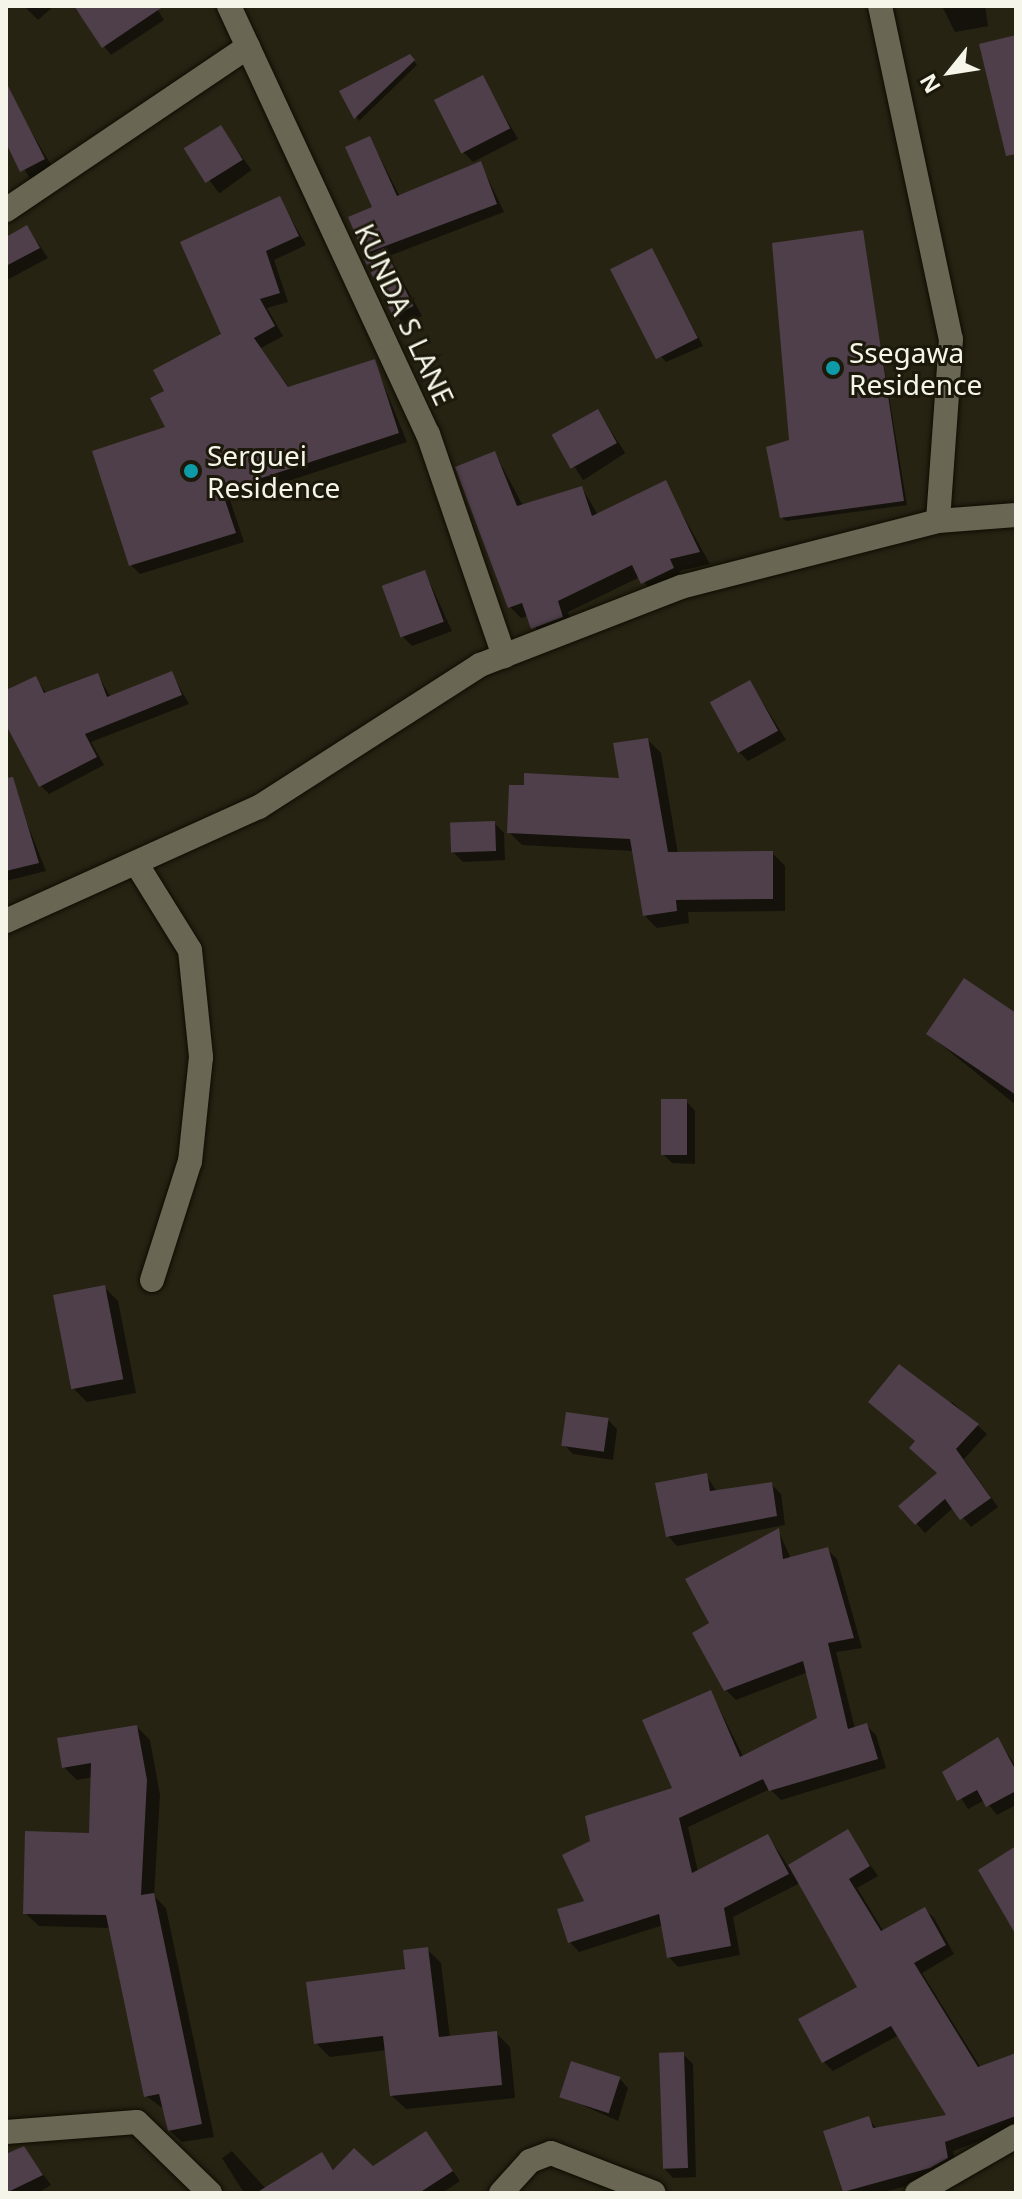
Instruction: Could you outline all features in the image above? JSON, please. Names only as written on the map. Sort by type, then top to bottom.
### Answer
[{"type":"street","name":"KUNDA S LANE","points":[[229,6],[428,434],[504,656]]},
{"type":"street","points":[[880,6],[951,339],[938,521]]},
{"type":"street","points":[[6,210],[248,47]]},
{"type":"street","points":[[6,921],[259,807],[504,656],[681,587],[938,521],[1016,515]]},
{"type":"street","points":[[136,863],[190,950],[201,1057],[190,1161],[152,1280]]},
{"type":"street","points":[[6,2132],[137,2122],[210,2193]]},
{"type":"street","points":[[917,2193],[1016,2136]]},
{"type":"street","points":[[501,2193],[530,2161],[551,2153],[654,2193]]},
{"type":"building","points":[[74,6],[164,6],[102,48]]},
{"type":"building","points":[[1016,35],[1016,154],[1006,156],[979,44]]},
{"type":"building","points":[[410,54],[415,60],[354,119],[339,91]]},
{"type":"building","points":[[483,75],[510,128],[461,153],[434,100]]},
{"type":"building","points":[[6,82],[45,159],[20,172],[6,143]]},
{"type":"building","points":[[221,125],[243,160],[205,183],[184,148]]},
{"type":"building","points":[[370,136],[397,196],[481,161],[497,204],[364,254],[348,217],[372,207],[345,147]]},
{"type":"building","name":"Serguei Residence","points":[[280,196],[299,236],[266,251],[280,293],[260,299],[275,326],[254,338],[288,387],[375,359],[399,433],[222,491],[236,533],[129,566],[92,451],[165,427],[150,398],[164,391],[153,370],[221,334],[180,242]]},
{"type":"building","points":[[27,225],[40,248],[6,266],[6,237]]},
{"type":"building","name":"Ssegawa Residence","points":[[863,230],[904,501],[780,518],[766,447],[789,440],[772,243]]},
{"type":"building","points":[[384,248],[414,306],[393,316],[364,258]]},
{"type":"building","points":[[652,248],[698,338],[656,359],[610,269]]},
{"type":"building","points":[[598,409],[617,443],[571,469],[552,435]]},
{"type":"building","points":[[495,451],[517,506],[582,486],[592,516],[666,480],[700,552],[670,559],[674,568],[641,584],[632,565],[558,601],[563,617],[531,629],[522,603],[508,608],[455,467]]},
{"type":"building","points":[[425,570],[444,622],[401,637],[382,586]]},
{"type":"building","points":[[172,671],[182,695],[85,734],[97,757],[39,787],[6,725],[6,690],[36,676],[44,693],[98,673],[107,697]]},
{"type":"building","points":[[750,680],[778,731],[738,753],[710,702]]},
{"type":"building","points":[[648,738],[668,852],[773,851],[773,899],[676,900],[677,911],[643,916],[630,839],[507,833],[509,785],[524,785],[524,773],[619,778],[613,743]]},
{"type":"building","points":[[13,777],[39,863],[6,871],[6,778]]},
{"type":"building","points":[[495,821],[496,851],[451,853],[450,823]]},
{"type":"building","points":[[964,978],[1016,1013],[1016,1095],[926,1034]]},
{"type":"building","points":[[661,1099],[687,1099],[687,1155],[661,1155]]},
{"type":"building","points":[[105,1285],[123,1379],[71,1389],[53,1295]]},
{"type":"building","points":[[899,1364],[979,1424],[956,1449],[991,1498],[960,1520],[945,1499],[915,1525],[898,1506],[937,1473],[909,1448],[915,1441],[868,1402]]},
{"type":"building","points":[[566,1412],[609,1418],[604,1452],[561,1446]]},
{"type":"building","points":[[707,1473],[710,1491],[772,1482],[777,1516],[666,1537],[655,1483]]},
{"type":"building","points":[[779,1528],[783,1559],[828,1547],[854,1638],[828,1643],[848,1729],[867,1723],[878,1759],[769,1791],[763,1779],[679,1818],[692,1873],[768,1834],[789,1874],[724,1908],[731,1946],[667,1958],[659,1914],[568,1943],[557,1909],[584,1901],[562,1855],[590,1841],[585,1816],[672,1788],[642,1720],[711,1690],[740,1757],[817,1718],[803,1661],[724,1691],[692,1633],[709,1623],[685,1579]]},
{"type":"building","points":[[137,1725],[147,1780],[141,1895],[154,1893],[202,2124],[168,2131],[159,2094],[144,2097],[106,1915],[23,1914],[25,1831],[89,1833],[91,1763],[62,1768],[57,1738]]},
{"type":"building","points":[[998,1737],[1016,1771],[1016,1791],[986,1807],[977,1790],[957,1801],[942,1772]]},
{"type":"building","points":[[848,1829],[870,1866],[849,1879],[881,1931],[925,1907],[946,1945],[914,1963],[978,2067],[1016,2053],[1016,2116],[945,2142],[948,2158],[930,2168],[843,2192],[823,2131],[869,2116],[873,2128],[946,2115],[891,2026],[822,2063],[798,2019],[857,1987],[788,1865]]},
{"type":"building","points":[[1016,1846],[1016,1935],[978,1870]]},
{"type":"building","points":[[428,1947],[439,2037],[497,2031],[502,2085],[390,2096],[383,2036],[314,2044],[306,1982],[405,1969],[403,1950]]},
{"type":"building","points":[[684,2052],[688,2168],[663,2169],[659,2053]]},
{"type":"building","points":[[571,2061],[620,2077],[609,2113],[559,2097]]},
{"type":"building","points":[[426,2131],[453,2171],[419,2193],[256,2193],[322,2152],[333,2170],[354,2148],[373,2166]]},
{"type":"building","points":[[24,2146],[43,2175],[6,2193],[6,2154]]},
{"type":"place","name":"Ssegawa Residence","points":[[833,368]]},
{"type":"place","name":"Serguei Residence","points":[[191,471]]}]
